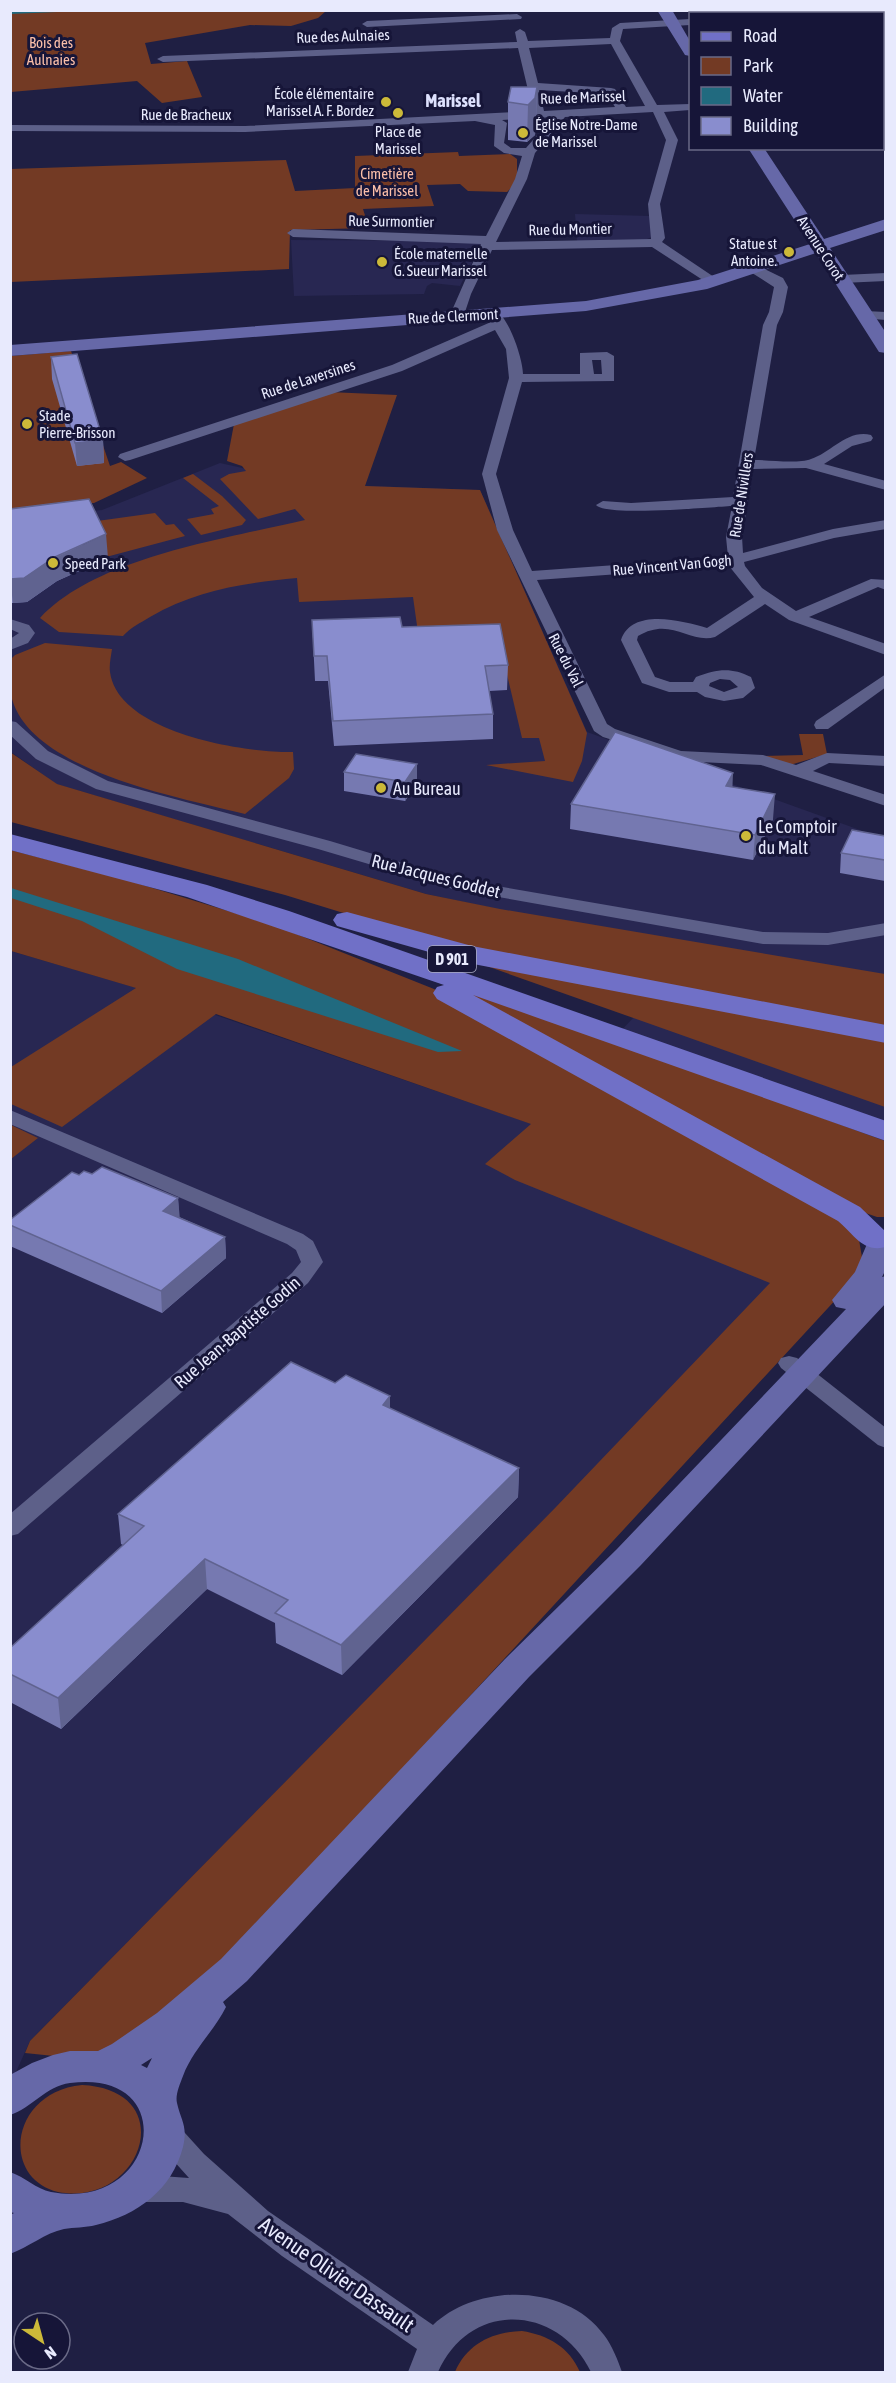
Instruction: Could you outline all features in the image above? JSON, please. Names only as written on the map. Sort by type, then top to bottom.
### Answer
[{"type":"main road","points":[[677,18],[689,39]]},
{"type":"main road","points":[[677,18],[689,49]]},
{"type":"main road","name":"Avenue Corot","points":[[757,150],[826,244]]},
{"type":"main road","name":"Avenue Corot","points":[[768,150],[848,279],[878,319],[885,348]]},
{"type":"main road","name":"Rue de Clermont","points":[[10,351],[458,315],[496,319],[586,306],[712,282],[885,224]]},
{"type":"main road","name":"D 901","points":[[10,829],[482,969],[885,1115]]},
{"type":"main road","name":"D 901","points":[[10,842],[305,918],[885,1132]]},
{"type":"main road","points":[[305,918],[468,954],[885,1034]]},
{"type":"main road","points":[[103,2067],[148,2041],[234,1970],[517,1668],[584,1605],[795,1368],[863,1282],[871,1270],[881,1245],[849,1214],[471,1005],[305,918]]},
{"type":"main road","points":[[795,1368],[885,1285]]},
{"type":"main road","points":[[10,2236],[40,2219],[65,2211],[102,2206],[135,2189],[158,2162],[161,2116],[160,2081],[168,2062],[234,1970]]},
{"type":"main road","points":[[20,2083],[69,2067],[103,2067],[134,2079],[161,2116]]},
{"type":"main road","points":[[10,2189],[30,2203],[65,2211]]},
{"type":"street","points":[[367,24],[428,16],[517,14],[539,113]]},
{"type":"street","points":[[677,18],[618,26],[615,41],[655,109],[678,139],[654,204],[659,238],[655,243],[712,282]]},
{"type":"street","name":"Rue des Aulnaies","points":[[163,59],[615,41]]},
{"type":"street","points":[[532,86],[610,91],[622,110]]},
{"type":"street","name":"Rue de Marissel","points":[[362,121],[689,107]]},
{"type":"street","points":[[458,315],[462,299],[520,179],[522,152],[559,119],[559,113]]},
{"type":"street","name":"Rue de Marissel","points":[[441,117],[492,120],[501,123],[499,146],[522,152]]},
{"type":"street","name":"Rue de Bracheux","points":[[10,128],[213,129],[362,121]]},
{"type":"street","name":"Rue Surmontier","points":[[292,233],[488,243]]},
{"type":"street","name":"Rue du Montier","points":[[488,243],[655,243]]},
{"type":"street","name":"Rue de Nivillers","points":[[754,268],[782,285],[775,315],[770,325],[739,501],[733,545],[735,560],[743,577],[764,597],[795,617],[885,650]]},
{"type":"street","points":[[848,279],[885,277]]},
{"type":"street","name":"Rue du Val","points":[[496,319],[517,355],[516,378],[488,471],[505,530],[604,730],[679,756],[755,758],[885,801]]},
{"type":"street","name":"Rue de Laversines","points":[[125,457],[397,368],[496,319]]},
{"type":"street","points":[[516,378],[587,378]]},
{"type":"street","points":[[812,465],[847,443],[867,438]]},
{"type":"street","points":[[747,465],[812,465],[885,486]]},
{"type":"street","points":[[603,505],[631,507],[739,501]]},
{"type":"street","name":"Rue Vincent Van Gogh","points":[[526,576],[735,560],[839,532],[885,524]]},
{"type":"street","points":[[795,617],[882,578]]},
{"type":"street","points":[[701,687],[662,687],[648,680],[629,640],[631,634],[643,627],[663,623],[709,634],[764,597]]},
{"type":"street","points":[[10,624],[24,629],[27,634],[22,640],[10,645]]},
{"type":"street","points":[[822,725],[885,679]]},
{"type":"street","name":"Rue Jacques Goddet","points":[[10,726],[42,755],[102,785],[316,843],[453,884],[763,938],[828,939],[885,929]]},
{"type":"street","points":[[798,771],[827,758],[885,761]]},
{"type":"street","name":"Rue Jean-Baptiste Godin","points":[[10,1116],[295,1239],[305,1246],[312,1262],[300,1278],[10,1528]]},
{"type":"street","points":[[795,1368],[885,1440]]},
{"type":"street","name":"Avenue Olivier Dassault","points":[[161,2116],[188,2158],[238,2205],[325,2269],[436,2344]]},
{"type":"street","name":"Avenue Olivier Dassault","points":[[135,2189],[155,2187],[186,2189],[238,2205]]},
{"type":"street","points":[[423,2373],[436,2344],[454,2326],[476,2313],[501,2307],[528,2307],[553,2313],[575,2326],[600,2354],[607,2373]]},
{"type":"shaded area","points":[[575,214],[651,216],[652,237],[642,241],[577,243]]},
{"type":"shaded area","name":"École maternelle G. Sueur Marissel","points":[[291,240],[483,241],[460,286],[432,283],[427,286],[424,294],[294,296]]},
{"type":"shaded area","points":[[220,463],[315,484],[480,490],[587,732],[885,839],[885,1174],[30,2041],[11,2083],[11,951],[137,988],[532,1124],[697,951],[426,894],[56,784],[11,752],[11,520],[102,510]]},
{"type":"green space","name":"Bois des Aulnaies","points":[[11,11],[326,11],[318,18],[291,26],[250,25],[145,43],[151,64],[187,61],[202,97],[162,103],[137,81],[11,92]]},
{"type":"green space","name":"Cimetière de Marissel","points":[[458,152],[459,156],[510,154],[517,159],[517,182],[507,192],[468,191],[460,184],[427,185],[434,206],[363,209],[369,228],[290,230],[289,269],[11,282],[10,169],[286,160],[295,191],[355,188],[355,156]]},
{"type":"green space","points":[[71,351],[110,466],[121,462],[147,478],[94,503],[11,510],[11,356]]},
{"type":"green space","points":[[329,392],[397,395],[365,486],[480,490],[587,733],[582,761],[573,782],[486,765],[545,761],[539,738],[522,738],[500,645],[420,647],[413,597],[299,602],[297,578],[239,585],[185,600],[150,617],[123,636],[59,632],[40,618],[64,597],[128,565],[201,543],[305,520],[295,509],[258,519],[220,479],[229,474],[246,471],[242,466],[227,461],[234,424]]},
{"type":"green space","points":[[193,474],[222,496],[246,520],[242,525],[201,535],[187,519],[214,514],[211,509],[219,506],[183,478]]},
{"type":"green space","points":[[155,513],[166,525],[174,524],[185,536],[106,557],[90,522]]},
{"type":"green space","points":[[45,643],[112,649],[110,672],[118,693],[135,710],[159,724],[186,735],[216,743],[293,752],[294,769],[289,778],[245,814],[151,790],[82,765],[53,748],[29,729],[12,700],[11,659],[15,655]]},
{"type":"green space","points":[[799,734],[823,734],[827,754],[790,765],[763,756],[803,755]]},
{"type":"green space","points":[[10,752],[57,784],[426,894],[500,909],[885,974],[885,1029],[454,947],[285,895],[11,822]]},
{"type":"green space","points":[[10,850],[123,879],[271,924],[434,989],[844,1216],[858,1234],[864,1269],[206,1982],[116,2051],[54,2056],[25,2053],[30,2041],[555,1508],[770,1283],[515,1180],[485,1164],[531,1124],[216,1014],[62,1127],[11,1104],[11,1067],[136,988],[11,951]]},
{"type":"green space","points":[[461,957],[885,1037],[885,1107]]},
{"type":"green space","points":[[455,984],[885,1141],[885,1217],[877,1217],[851,1208],[450,989]]},
{"type":"green space","points":[[11,1125],[38,1138],[11,1159]]},
{"type":"green space","points":[[82,2085],[113,2092],[132,2106],[140,2125],[139,2146],[129,2166],[111,2183],[87,2192],[58,2192],[39,2184],[27,2170],[21,2154],[21,2136],[27,2118],[40,2103],[58,2091]]},
{"type":"green space","points":[[522,2331],[549,2339],[557,2344],[570,2356],[580,2372],[455,2372],[466,2354],[482,2341],[501,2334]]},
{"type":"water","points":[[11,888],[238,959],[462,1051],[438,1052],[177,969],[82,921],[11,898]]},
{"type":"building","points":[[511,87],[537,87],[535,98],[528,105],[508,102]]},
{"type":"building","points":[[77,354],[103,440],[75,443],[51,357]]},
{"type":"building","points":[[89,499],[106,534],[55,557],[24,578],[10,579],[10,509]]},
{"type":"building","points":[[400,617],[402,627],[500,624],[508,665],[485,666],[493,714],[333,721],[327,656],[314,656],[312,620]]},
{"type":"building","points":[[615,732],[733,773],[726,786],[775,794],[755,835],[571,804]]},
{"type":"building","points":[[356,754],[417,764],[405,782],[344,772]]},
{"type":"building","points":[[852,830],[885,836],[885,860],[841,853]]},
{"type":"building","points":[[102,1167],[178,1198],[163,1211],[225,1237],[161,1291],[10,1225],[10,1220],[72,1172],[79,1175],[84,1171],[92,1174]]},
{"type":"building","points":[[291,1362],[335,1383],[346,1375],[390,1396],[383,1405],[519,1468],[341,1645],[275,1613],[288,1600],[205,1559],[58,1698],[10,1674],[10,1648],[144,1526],[118,1514]]},
{"type":"waterway","points":[[10,12],[57,10]]},
{"type":"place","name":"École élémentaire Marissel A. F. Bordez","points":[[386,102]]},
{"type":"place","name":"Place de Marissel","points":[[398,113]]},
{"type":"place","name":"Église Notre-Dame de Marissel","points":[[523,133]]},
{"type":"place","name":"Statue st Antoine.","points":[[789,252]]},
{"type":"place","name":"École maternelle G. Sueur Marissel","points":[[382,262]]},
{"type":"place","name":"Stade Pierre-Brisson","points":[[27,424]]},
{"type":"place","name":"Speed Park","points":[[53,563]]},
{"type":"place","name":"Au Bureau","points":[[381,788]]},
{"type":"place","name":"Le Comptoir du Malt","points":[[746,836]]},
{"type":"district","name":"Marissel","points":[[453,100]]}]
